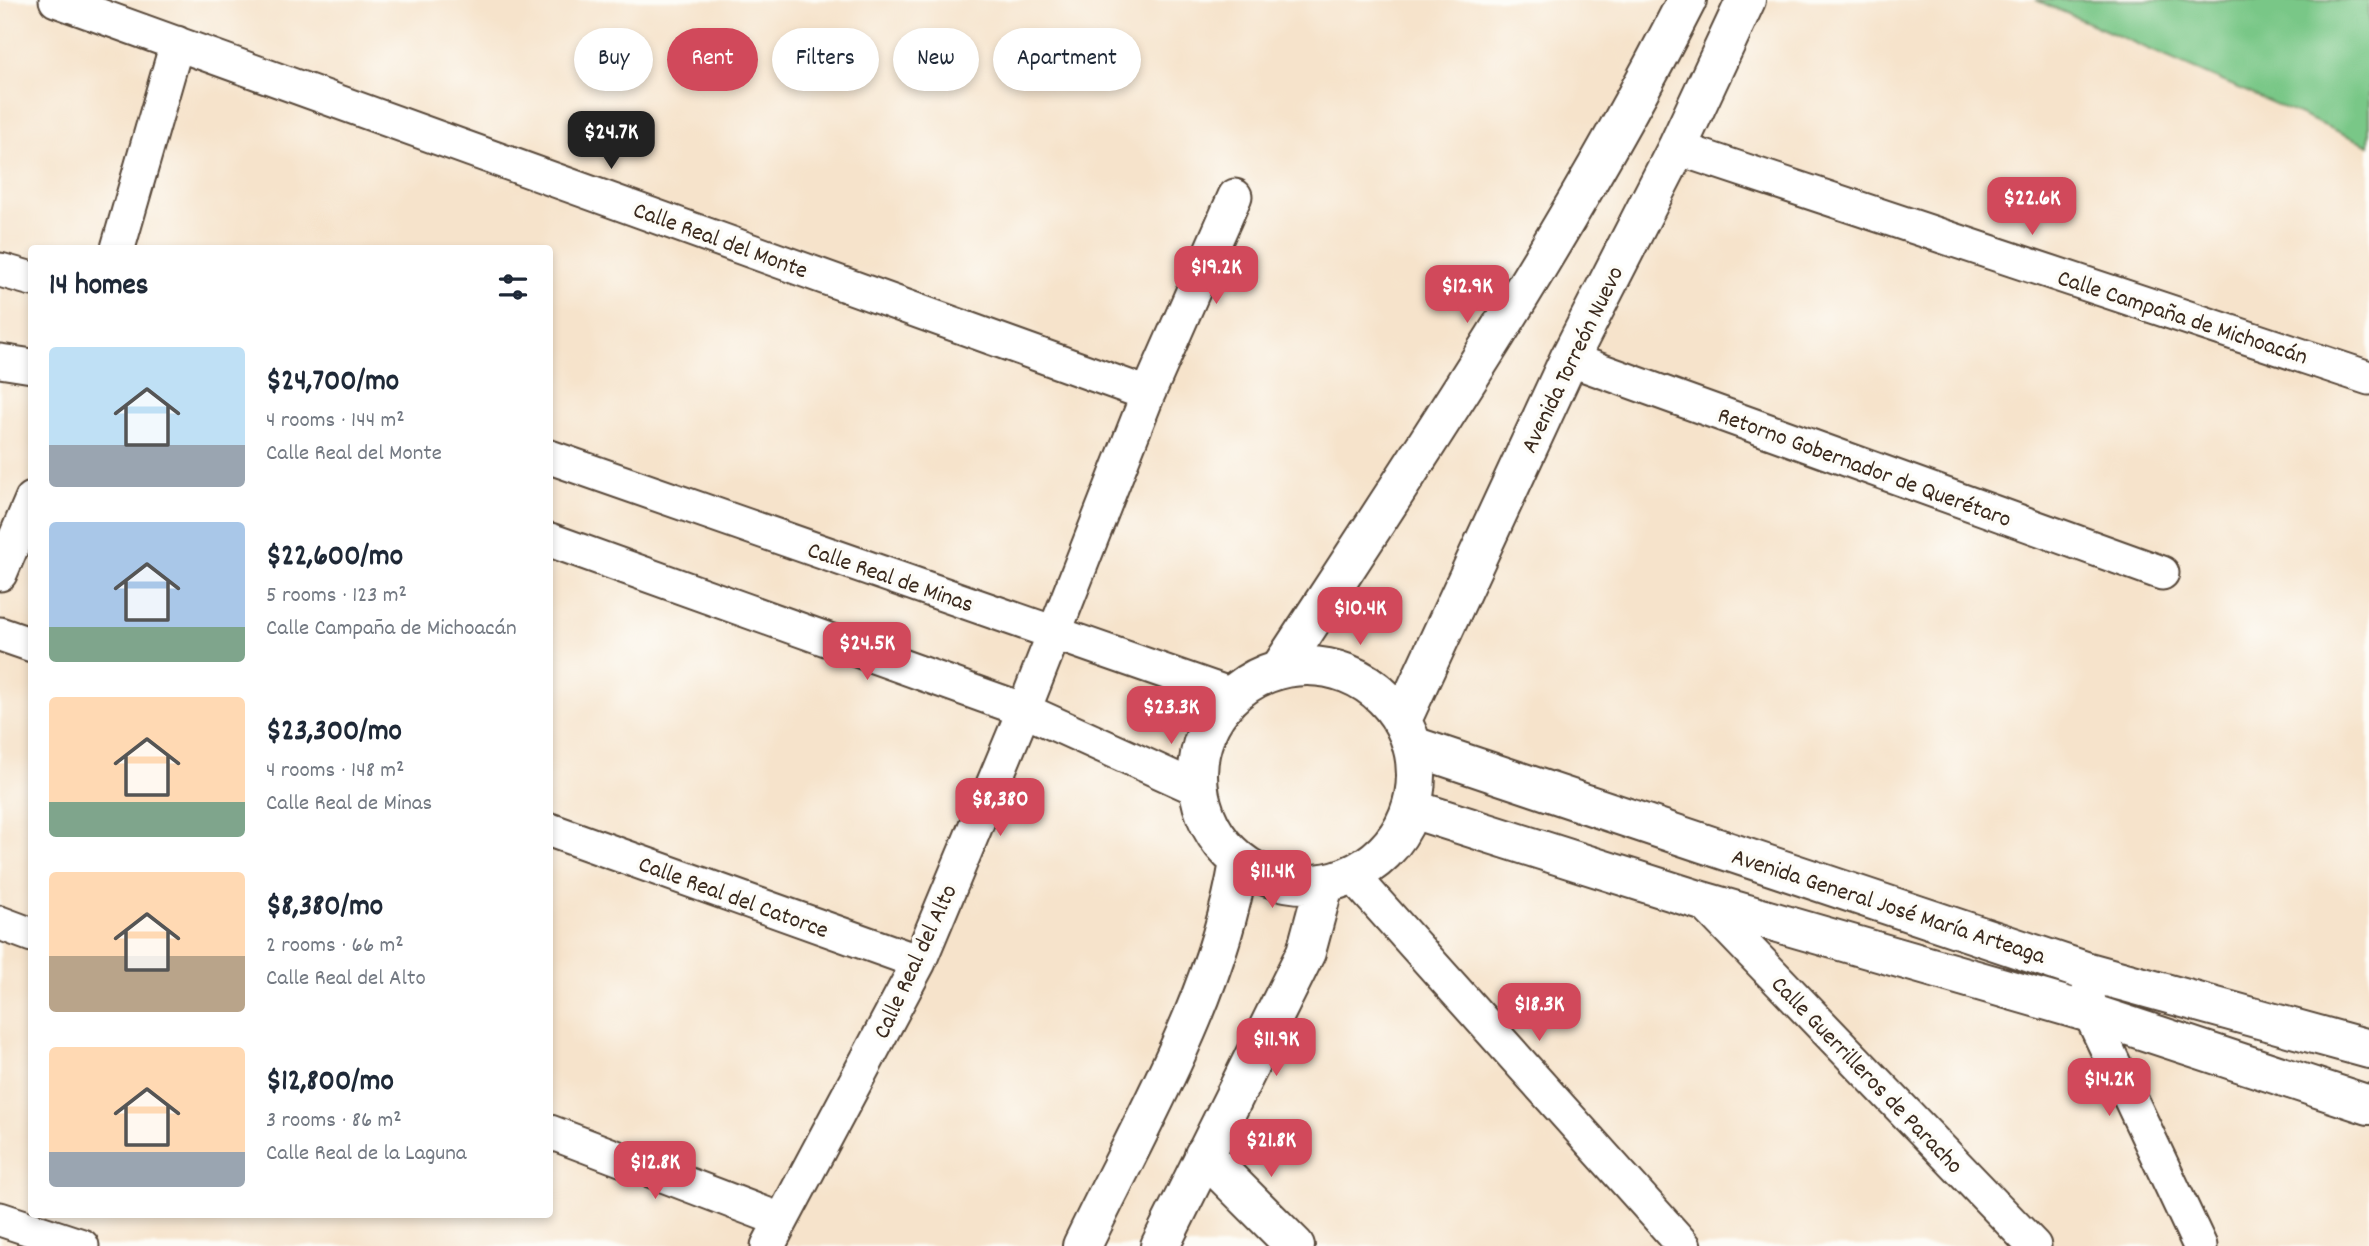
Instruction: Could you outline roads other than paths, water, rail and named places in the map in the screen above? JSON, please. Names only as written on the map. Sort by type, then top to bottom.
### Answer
[{"type":"main road","points":[[1280,669],[1464,388],[1631,111],[1687,0]]},
{"type":"main road","name":"Avenida Torreón Nuevo","points":[[1408,733],[1569,359],[1677,148],[1746,0]]},
{"type":"main road","points":[[1307,666],[1336,669],[1362,680],[1384,698],[1408,733],[1417,777],[1412,809],[1399,837],[1379,859],[1339,880],[1279,882],[1239,862],[1212,829],[1198,789],[1198,763],[1204,738],[1215,715],[1232,695],[1254,678],[1280,669],[1307,666]]},
{"type":"main road","name":"Avenida General José María Arteaga","points":[[1408,733],[2085,971],[2369,1049]]},
{"type":"main road","name":"Avenida General José María Arteaga","points":[[1412,809],[1702,901],[2090,1013],[2369,1105]]},
{"type":"main road","points":[[1082,1246],[1205,992],[1232,908],[1239,862]]},
{"type":"main road","points":[[1160,1246],[1339,880]]},
{"type":"main road","points":[[1204,1155],[1296,1246]]},
{"type":"street","name":"Calle Real del Monte","points":[[56,0],[1148,394]]},
{"type":"street","points":[[119,245],[177,43]]},
{"type":"street","name":"Calle Campaña de Michoacán","points":[[1677,148],[2369,378]]},
{"type":"street","name":"Calle Real del Alto","points":[[775,1233],[919,962],[1024,710],[1148,394],[1235,196]]},
{"type":"street","points":[[0,270],[28,278]]},
{"type":"street","name":"Retorno Gobernador de Querétaro","points":[[1569,359],[2162,573]]},
{"type":"street","points":[[0,361],[28,365]]},
{"type":"street","name":"Calle Real de Minas","points":[[553,458],[1232,695]]},
{"type":"street","points":[[0,574],[28,508]]},
{"type":"street","points":[[553,541],[1024,710],[1198,789]]},
{"type":"street","points":[[0,634],[28,644]]},
{"type":"street","name":"Calle Real del Catorce","points":[[553,831],[919,962]]},
{"type":"street","points":[[1339,880],[1674,1242]]},
{"type":"street","name":"Calle Guerrilleros de Paracho","points":[[1702,901],[2034,1246]]},
{"type":"street","points":[[0,923],[28,934]]},
{"type":"street","points":[[2085,971],[2090,1013],[2200,1246]]},
{"type":"street","points":[[553,1133],[775,1233]]},
{"type":"street","points":[[0,1219],[82,1246]]}]
